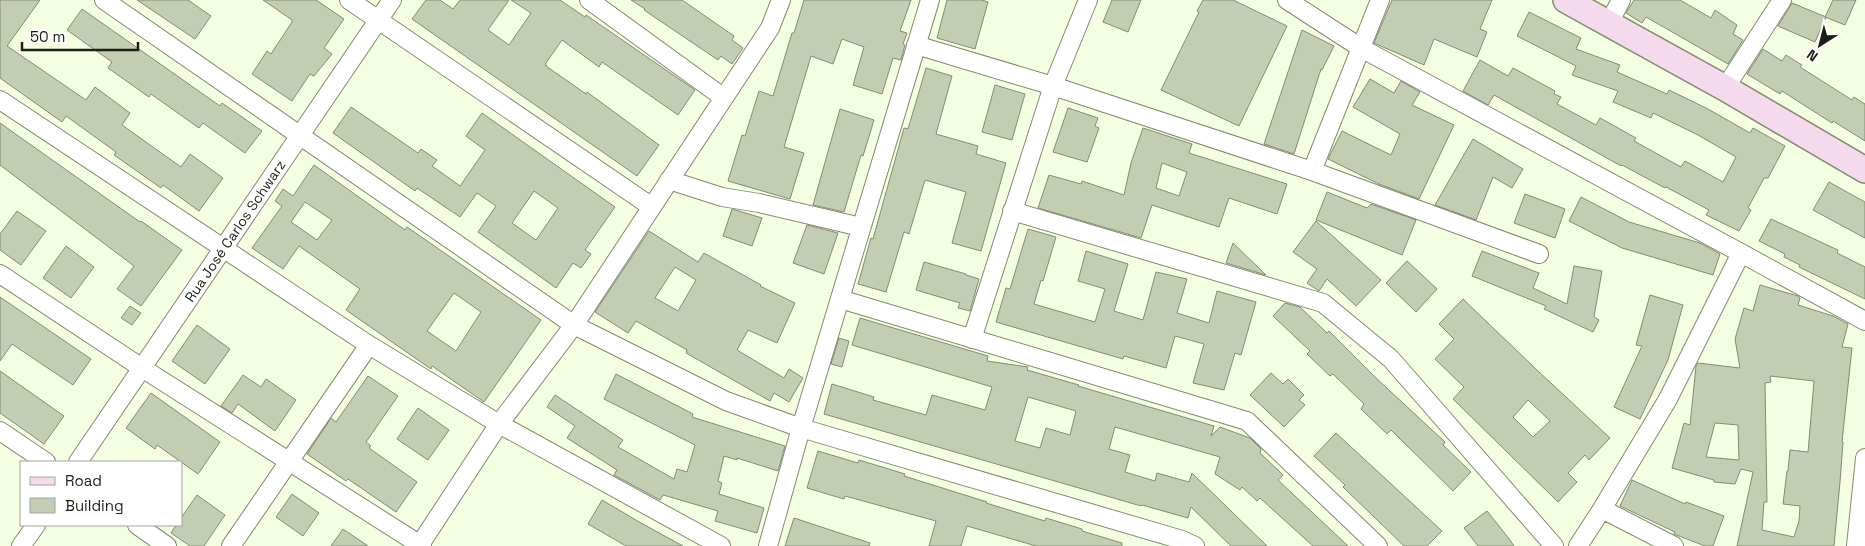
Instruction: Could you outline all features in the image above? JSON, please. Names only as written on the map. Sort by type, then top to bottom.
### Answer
[{"type":"main road","points":[[1566,0],[1724,88],[1865,170]]},
{"type":"street","points":[[104,0],[574,325],[726,401],[801,428],[1182,540],[1195,546]]},
{"type":"street","points":[[349,0],[652,207]]},
{"type":"street","name":"Rua José Carlos Schwarz","points":[[79,461],[392,0]]},
{"type":"street","points":[[589,0],[724,98]]},
{"type":"street","points":[[0,274],[142,368],[420,546],[499,424],[574,325],[670,180],[770,28],[781,0]]},
{"type":"street","points":[[768,546],[801,428],[930,0]]},
{"type":"street","points":[[972,339],[1053,86],[1088,0]]},
{"type":"street","points":[[1286,0],[1361,48],[1741,252],[1865,321]]},
{"type":"street","points":[[1312,171],[1380,0]]},
{"type":"street","points":[[1609,23],[1621,0]]},
{"type":"street","points":[[1724,88],[1782,0]]},
{"type":"street","points":[[916,45],[1053,86],[1312,171],[1539,254]]},
{"type":"street","points":[[0,100],[370,344],[499,424],[721,546]]},
{"type":"street","points":[[670,180],[722,197],[759,203],[861,227]]},
{"type":"street","points":[[1012,211],[1323,303],[1391,359],[1554,546]]},
{"type":"street","points":[[1578,546],[1668,399],[1741,252]]},
{"type":"street","points":[[840,299],[1247,421],[1378,546]]},
{"type":"street","points":[[231,546],[370,344]]},
{"type":"street","points":[[0,431],[45,461]]},
{"type":"street","points":[[1856,546],[1865,458]]},
{"type":"street","points":[[1602,509],[1674,546]]},
{"type":"street","points":[[21,546],[35,526]]},
{"type":"street","points":[[138,526],[168,546]]},
{"type":"building","points":[[0,0],[40,0],[7,46],[86,100],[95,87],[130,113],[122,125],[181,167],[190,154],[223,178],[199,211],[163,185],[161,188],[114,155],[116,152],[66,116],[62,122],[0,78]]},
{"type":"building","points":[[137,0],[188,0],[211,16],[195,39]]},
{"type":"building","points":[[263,0],[316,0],[344,19],[324,48],[332,54],[314,76],[310,74],[292,101],[252,74],[267,51],[271,54],[292,22],[292,20]]},
{"type":"building","points":[[426,0],[440,0],[453,9],[460,0],[509,0],[488,30],[509,45],[531,13],[511,0],[560,0],[585,17],[586,15],[695,90],[678,115],[602,62],[599,67],[562,40],[546,63],[546,66],[586,94],[587,92],[659,145],[637,176],[412,19]]},
{"type":"building","points":[[631,0],[682,0],[734,36],[732,40],[743,48],[732,64],[721,56],[718,60]]},
{"type":"building","points":[[804,0],[911,0],[900,31],[907,33],[903,44],[905,45],[901,60],[893,58],[882,94],[853,85],[864,47],[842,39],[833,64],[811,56],[784,147],[804,153],[790,199],[728,181],[742,135],[745,136],[759,91],[773,96]]},
{"type":"building","points":[[947,0],[982,0],[988,2],[975,49],[937,38]]},
{"type":"building","points":[[1112,0],[1141,0],[1128,32],[1103,22]]},
{"type":"building","points":[[1203,0],[1233,0],[1287,26],[1239,126],[1161,90]]},
{"type":"building","points":[[1392,0],[1492,0],[1480,29],[1487,32],[1477,57],[1434,39],[1424,65],[1374,43]]},
{"type":"building","points":[[1634,0],[1680,0],[1711,18],[1715,10],[1737,25],[1733,34],[1743,40],[1728,64],[1646,17],[1642,23],[1626,13]]},
{"type":"building","points":[[1833,0],[1856,0],[1845,25],[1825,17]]},
{"type":"building","points":[[1792,3],[1826,17],[1815,42],[1778,26]]},
{"type":"building","points":[[82,9],[220,106],[222,103],[262,131],[245,153],[203,123],[199,128],[151,94],[149,97],[108,68],[112,62],[67,30]]},
{"type":"building","points":[[1529,12],[1581,38],[1576,49],[1620,65],[1617,72],[1667,94],[1669,90],[1708,109],[1750,133],[1753,128],[1785,146],[1768,178],[1764,178],[1748,208],[1751,210],[1739,231],[1706,215],[1709,210],[1621,166],[1494,95],[1488,105],[1463,91],[1480,60],[1508,76],[1513,68],[1555,91],[1554,94],[1561,97],[1557,104],[1596,125],[1600,118],[1636,138],[1634,141],[1681,167],[1685,161],[1723,182],[1736,157],[1698,135],[1653,113],[1651,118],[1613,102],[1618,91],[1572,75],[1576,66],[1517,36]]},
{"type":"building","points":[[1302,30],[1334,46],[1321,69],[1294,154],[1264,144]]},
{"type":"building","points":[[1763,49],[1782,61],[1786,55],[1802,65],[1800,67],[1852,100],[1854,97],[1865,104],[1865,141],[1833,121],[1832,123],[1782,91],[1780,94],[1747,74]]},
{"type":"building","points":[[926,68],[952,76],[936,134],[978,146],[976,154],[1006,163],[981,251],[952,243],[966,192],[925,180],[909,234],[904,232],[886,292],[858,284],[871,238],[873,239],[904,128],[908,129]]},
{"type":"building","points":[[1370,79],[1394,93],[1401,81],[1420,92],[1412,105],[1454,125],[1419,199],[1379,184],[1328,159],[1342,131],[1391,155],[1400,134],[1353,107]]},
{"type":"building","points":[[995,85],[1025,94],[1012,140],[982,132]]},
{"type":"building","points":[[351,107],[418,153],[421,149],[437,160],[432,166],[460,186],[485,150],[466,136],[482,113],[615,207],[585,250],[591,254],[581,268],[573,263],[556,288],[478,232],[496,206],[477,193],[460,217],[417,188],[415,191],[333,133]],"holes":[[[534,191],[558,208],[536,240],[512,223]]]},
{"type":"building","points":[[1068,108],[1098,118],[1095,126],[1099,128],[1087,162],[1053,152]]},
{"type":"building","points":[[840,109],[874,120],[863,156],[861,155],[844,212],[813,205]]},
{"type":"building","points":[[0,123],[182,250],[141,306],[117,289],[134,266],[0,165]]},
{"type":"building","points":[[1143,128],[1192,144],[1189,153],[1287,184],[1277,214],[1229,198],[1219,227],[1152,205],[1141,238],[1038,208],[1049,175],[1081,184],[1082,181],[1124,195],[1131,163]],"holes":[[[1162,163],[1187,172],[1179,196],[1156,188]]]},
{"type":"building","points":[[1473,139],[1523,169],[1512,188],[1493,177],[1476,220],[1435,205]]},
{"type":"building","points":[[314,165],[405,230],[407,227],[541,320],[484,402],[432,366],[431,369],[346,310],[360,289],[299,246],[283,269],[252,248],[282,206],[275,201],[283,189],[293,196]],"holes":[[[305,202],[332,220],[317,240],[291,222]],[[454,293],[481,312],[456,351],[427,331]]]},
{"type":"building","points":[[1829,182],[1865,202],[1865,238],[1813,210]]},
{"type":"building","points":[[1327,192],[1367,208],[1371,204],[1416,220],[1402,255],[1316,220]]},
{"type":"building","points":[[1525,194],[1565,209],[1555,238],[1514,223]]},
{"type":"building","points":[[1581,197],[1629,222],[1700,243],[1720,254],[1713,275],[1622,248],[1569,221]]},
{"type":"building","points":[[732,209],[762,218],[752,246],[723,236]]},
{"type":"building","points":[[17,211],[46,231],[21,265],[0,250],[0,234]]},
{"type":"building","points":[[1771,219],[1838,250],[1837,253],[1865,267],[1865,299],[1799,267],[1800,265],[1784,257],[1785,254],[1759,241]]},
{"type":"building","points":[[1316,221],[1381,280],[1356,306],[1327,279],[1319,291],[1307,283],[1317,269],[1293,252]]},
{"type":"building","points":[[807,225],[838,233],[824,274],[793,263]]},
{"type":"building","points":[[1028,229],[1056,237],[1034,304],[1095,322],[1105,289],[1078,281],[1086,251],[1128,264],[1114,311],[1143,320],[1156,272],[1187,279],[1177,313],[1209,323],[1217,291],[1256,302],[1241,355],[1235,353],[1224,390],[1193,383],[1204,344],[1175,336],[1166,368],[1124,356],[1123,359],[996,322],[1006,288],[1010,289]]},
{"type":"building","points":[[649,231],[698,262],[704,253],[760,286],[795,303],[777,343],[748,330],[737,350],[784,378],[789,369],[803,378],[789,402],[774,393],[770,401],[686,353],[687,350],[636,321],[628,333],[595,312]],"holes":[[[675,267],[696,280],[678,311],[655,298]]]},
{"type":"building","points":[[1233,243],[1266,275],[1226,263]]},
{"type":"building","points":[[66,246],[94,267],[71,298],[43,278]]},
{"type":"building","points":[[1482,251],[1539,273],[1533,288],[1567,304],[1574,266],[1602,271],[1594,317],[1599,320],[1593,332],[1544,309],[1546,306],[1472,276]]},
{"type":"building","points":[[1407,261],[1437,289],[1416,312],[1386,283]]},
{"type":"building","points":[[924,262],[979,279],[970,311],[958,308],[960,303],[916,290]]},
{"type":"building","points":[[1760,285],[1798,296],[1800,298],[1798,305],[1833,316],[1848,324],[1842,347],[1852,348],[1834,546],[1737,546],[1753,472],[1741,469],[1735,484],[1714,482],[1714,480],[1672,468],[1684,423],[1690,425],[1696,366],[1698,363],[1740,368],[1735,339],[1744,308],[1753,311]],"holes":[[[1770,376],[1814,381],[1808,452],[1790,450],[1787,471],[1783,504],[1800,506],[1799,521],[1794,537],[1762,530],[1764,502],[1767,502],[1765,383],[1771,382]],[[1715,423],[1738,425],[1739,460],[1706,457]]]},
{"type":"building","points":[[1650,295],[1683,305],[1668,360],[1640,419],[1614,407],[1642,346],[1636,345]]},
{"type":"building","points":[[0,297],[91,359],[73,385],[12,344],[0,361]]},
{"type":"building","points":[[1463,299],[1610,438],[1589,460],[1585,455],[1568,473],[1577,482],[1558,502],[1453,399],[1464,387],[1435,359],[1454,339],[1439,324]],"holes":[[[1528,400],[1550,421],[1533,437],[1513,417]]]},
{"type":"building","points":[[1285,303],[1300,307],[1327,333],[1329,331],[1445,442],[1443,445],[1471,472],[1453,491],[1391,430],[1387,434],[1361,409],[1364,404],[1333,374],[1330,376],[1307,354],[1310,351],[1273,316]]},
{"type":"building","points":[[130,306],[141,313],[132,325],[121,318]]},
{"type":"building","points":[[860,318],[988,356],[987,361],[1028,367],[1027,370],[1214,426],[1211,436],[1220,427],[1250,438],[1261,449],[1260,453],[1283,475],[1278,480],[1348,546],[1313,546],[1260,498],[1257,501],[1242,487],[1240,490],[1215,474],[1220,457],[1115,427],[1109,449],[1130,455],[1125,472],[1155,481],[1157,473],[1189,482],[1192,473],[1267,546],[1231,546],[1191,507],[1188,518],[824,414],[832,384],[874,397],[873,400],[926,415],[932,395],[985,410],[992,387],[852,345]],"holes":[[[1028,397],[1076,411],[1070,435],[1046,428],[1040,448],[1015,441]]]},
{"type":"building","points":[[197,325],[230,349],[205,384],[172,361]]},
{"type":"building","points":[[839,338],[849,341],[842,367],[831,364]]},
{"type":"building","points":[[0,371],[64,416],[44,444],[0,413]]},
{"type":"building","points":[[1271,373],[1283,384],[1288,379],[1304,395],[1299,400],[1305,405],[1284,427],[1250,395]]},
{"type":"building","points":[[616,374],[693,414],[692,417],[785,446],[778,471],[737,458],[737,460],[724,456],[718,481],[722,483],[719,494],[764,508],[757,533],[715,521],[718,511],[663,495],[660,500],[614,475],[617,470],[567,438],[575,426],[547,407],[555,395],[623,440],[618,447],[674,479],[677,469],[687,472],[695,445],[604,399]]},
{"type":"building","points":[[243,375],[261,387],[266,379],[296,400],[275,431],[238,404],[232,413],[221,406]]},
{"type":"building","points":[[368,376],[398,396],[366,442],[371,446],[369,448],[417,482],[396,512],[307,454],[331,418],[336,422]]},
{"type":"building","points":[[151,393],[220,442],[198,474],[157,445],[155,449],[126,428]]},
{"type":"building","points":[[418,408],[449,430],[428,460],[397,439]]},
{"type":"building","points":[[1336,433],[1442,531],[1427,546],[1404,546],[1314,456]]},
{"type":"building","points":[[818,451],[858,463],[859,460],[986,503],[1045,521],[1046,518],[1082,529],[1082,531],[1122,543],[1122,546],[1036,546],[967,526],[961,546],[929,546],[936,521],[845,496],[844,499],[807,488]]},
{"type":"building","points":[[1632,480],[1685,504],[1686,502],[1724,516],[1713,546],[1705,546],[1674,534],[1675,532],[1620,506]]},
{"type":"building","points":[[292,494],[319,513],[303,536],[276,517]]},
{"type":"building","points":[[197,495],[225,515],[204,546],[190,546],[171,533],[175,526],[182,526],[182,517]]},
{"type":"building","points":[[602,500],[683,546],[626,546],[588,524]]},
{"type":"building","points":[[1487,511],[1514,546],[1478,546],[1464,528]]},
{"type":"building","points":[[794,518],[870,543],[869,546],[785,546]]},
{"type":"building","points":[[343,529],[368,546],[331,546]]}]
